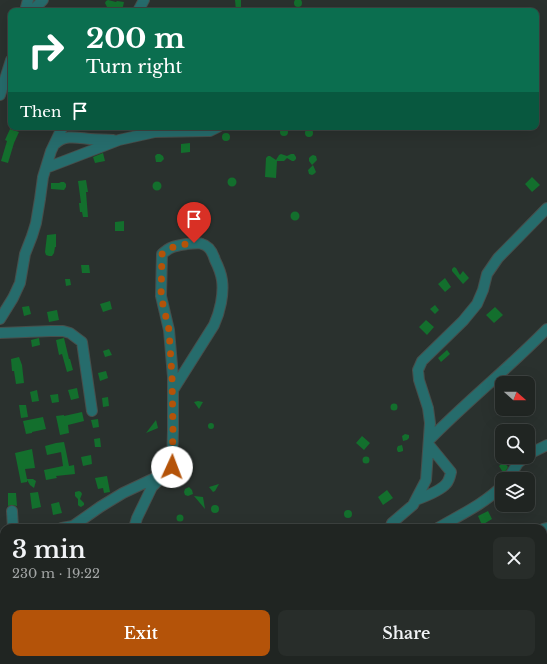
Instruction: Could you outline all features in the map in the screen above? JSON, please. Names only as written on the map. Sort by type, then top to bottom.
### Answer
[{"type":"street","points":[[35,8],[44,0]]},
{"type":"street","points":[[0,95],[8,70]]},
{"type":"street","points":[[0,319],[20,283],[25,254],[36,222],[43,177],[50,151],[61,130]]},
{"type":"street","points":[[46,168],[119,140],[155,132],[212,130]]},
{"type":"street","points":[[54,144],[67,137],[119,140]]},
{"type":"street","points":[[392,524],[413,505],[426,480],[430,424],[428,408],[419,380],[418,370],[422,361],[463,321],[476,304],[487,274],[498,258],[547,208]]},
{"type":"street","points":[[135,524],[152,487],[172,467],[173,390],[169,330],[161,296],[162,254],[169,248],[179,245],[194,243],[202,244],[209,248],[213,254],[222,281],[218,316],[214,325],[173,390]]},
{"type":"street","points":[[429,442],[458,411],[547,329]]},
{"type":"street","points":[[0,333],[63,331],[70,333],[82,342],[92,411]]},
{"type":"street","points":[[416,500],[444,486],[449,479],[451,472],[429,442]]},
{"type":"street","points":[[535,451],[547,445]]},
{"type":"street","points":[[76,524],[123,493],[166,472]]},
{"type":"street","points":[[445,524],[476,507],[495,493]]},
{"type":"street","points":[[12,511],[12,524]]},
{"type":"building","points":[[298,-1],[301,0],[301,6],[298,7],[295,6],[294,3],[295,0]]},
{"type":"building","points":[[235,0],[241,0],[241,8],[236,8]]},
{"type":"building","points":[[106,1],[124,2],[123,8],[107,7],[105,3]]},
{"type":"building","points":[[10,130],[19,132],[8,163],[1,161],[7,141],[5,140]]},
{"type":"building","points":[[281,130],[287,130],[287,135],[281,135]]},
{"type":"building","points":[[306,130],[312,130],[312,136],[306,136]]},
{"type":"building","points":[[226,133],[229,134],[229,140],[226,141],[223,140],[222,137],[223,134]]},
{"type":"building","points":[[190,143],[190,152],[181,153],[181,144]]},
{"type":"building","points":[[103,153],[105,161],[95,163],[93,157]]},
{"type":"building","points":[[157,154],[163,156],[164,159],[161,162],[156,162],[155,156]]},
{"type":"building","points":[[281,154],[287,156],[294,154],[296,159],[292,161],[287,158],[284,161],[277,161],[276,178],[265,177],[266,158],[270,156],[276,160]]},
{"type":"building","points":[[313,155],[316,156],[317,160],[312,165],[309,158]]},
{"type":"building","points":[[313,165],[316,172],[312,175],[309,174],[308,170]]},
{"type":"building","points":[[532,177],[540,185],[532,192],[525,184]]},
{"type":"building","points":[[230,178],[234,178],[236,182],[234,186],[230,186],[228,184],[228,180]]},
{"type":"building","points":[[86,180],[88,192],[86,192],[88,217],[83,217],[82,212],[80,212],[79,203],[81,203],[78,181]]},
{"type":"building","points":[[61,182],[66,184],[64,190],[51,189],[51,183]]},
{"type":"building","points":[[155,182],[159,182],[161,186],[159,190],[155,190],[153,188],[153,184]]},
{"type":"building","points":[[293,212],[297,212],[299,216],[297,220],[293,220],[291,218],[291,214]]},
{"type":"building","points":[[124,221],[124,231],[115,231],[115,222]]},
{"type":"building","points":[[56,234],[56,247],[54,253],[52,256],[46,255],[47,235]]},
{"type":"building","points":[[81,265],[89,265],[90,273],[82,273]]},
{"type":"building","points":[[454,267],[460,275],[463,271],[469,278],[463,284],[452,271]]},
{"type":"building","points":[[445,278],[451,287],[445,292],[438,284]]},
{"type":"building","points":[[65,279],[70,279],[71,285],[66,286]]},
{"type":"building","points":[[110,301],[112,309],[103,312],[100,304]]},
{"type":"building","points":[[435,305],[439,310],[435,314],[430,309]]},
{"type":"building","points":[[29,306],[31,314],[24,316],[22,307]]},
{"type":"building","points":[[495,307],[503,315],[494,323],[486,315]]},
{"type":"building","points":[[57,310],[59,320],[49,322],[47,312]]},
{"type":"building","points":[[426,320],[434,327],[427,335],[419,327]]},
{"type":"building","points":[[39,338],[40,345],[32,347],[31,340]]},
{"type":"building","points":[[64,338],[73,370],[67,372],[62,354],[59,355],[56,340]]},
{"type":"building","points":[[109,349],[112,355],[105,357],[103,351]]},
{"type":"building","points":[[447,350],[450,354],[441,362],[438,358]]},
{"type":"building","points":[[19,357],[22,365],[24,383],[16,384],[14,371],[12,371],[11,359]]},
{"type":"building","points":[[106,371],[108,378],[100,381],[98,373]]},
{"type":"building","points":[[77,388],[79,398],[71,400],[68,390]]},
{"type":"building","points":[[37,390],[39,401],[32,402],[30,392]]},
{"type":"building","points":[[58,394],[59,402],[52,403],[50,395]]},
{"type":"building","points":[[108,397],[109,406],[103,407],[102,398]]},
{"type":"building","points":[[194,402],[203,402],[199,409]]},
{"type":"building","points":[[394,404],[397,407],[394,410],[391,407]]},
{"type":"building","points":[[19,405],[26,405],[28,417],[21,418]]},
{"type":"building","points":[[82,412],[84,421],[68,425],[69,433],[60,435],[56,416],[64,416]]},
{"type":"building","points":[[43,417],[46,429],[26,434],[23,421]]},
{"type":"building","points":[[98,419],[99,427],[93,428],[91,420]]},
{"type":"building","points":[[156,420],[158,428],[146,433]]},
{"type":"building","points":[[211,423],[214,426],[211,429],[208,426]]},
{"type":"building","points":[[405,434],[409,435],[409,438],[403,441],[402,436]]},
{"type":"building","points":[[362,436],[370,443],[364,450],[356,443]]},
{"type":"building","points":[[100,438],[101,447],[95,447],[94,439]]},
{"type":"building","points":[[64,442],[66,451],[47,455],[45,446]]},
{"type":"building","points":[[402,445],[403,451],[398,452],[398,446]]},
{"type":"building","points":[[32,449],[35,468],[25,469],[27,479],[33,479],[36,481],[34,488],[27,480],[27,482],[21,483],[15,453]]},
{"type":"building","points":[[66,451],[69,466],[74,465],[75,474],[56,476],[57,478],[46,480],[44,470],[63,466],[61,452]]},
{"type":"building","points":[[91,455],[92,464],[83,466],[81,457]]},
{"type":"building","points":[[366,457],[369,460],[366,463],[363,460]]},
{"type":"building","points":[[506,464],[508,467],[505,472],[503,472],[499,466]]},
{"type":"building","points":[[107,476],[110,492],[104,493],[103,488],[98,489],[95,478]]},
{"type":"building","points":[[219,484],[213,492],[209,487]]},
{"type":"building","points":[[189,487],[193,494],[188,496],[185,495],[184,492],[185,489]]},
{"type":"building","points":[[387,490],[393,498],[383,505],[378,497]]},
{"type":"building","points":[[79,491],[82,494],[80,499],[84,503],[81,507],[78,505],[78,499],[75,496],[75,492]]},
{"type":"building","points":[[38,492],[41,507],[32,509],[30,493]]},
{"type":"building","points":[[8,493],[16,493],[17,506],[8,506]]},
{"type":"building","points":[[194,496],[203,497],[205,509]]},
{"type":"building","points":[[59,502],[62,513],[53,515],[51,504]]},
{"type":"building","points":[[213,505],[217,505],[219,509],[217,513],[213,513],[211,511],[211,507]]},
{"type":"building","points":[[346,510],[350,510],[352,514],[350,518],[346,518],[344,516],[344,512]]},
{"type":"building","points":[[488,511],[492,519],[482,524],[478,516]]},
{"type":"building","points":[[180,515],[183,518],[180,521],[177,518]]},
{"type":"route","points":[[172,467],[172,377],[169,330],[161,296],[162,254],[169,248],[194,243]]}]
